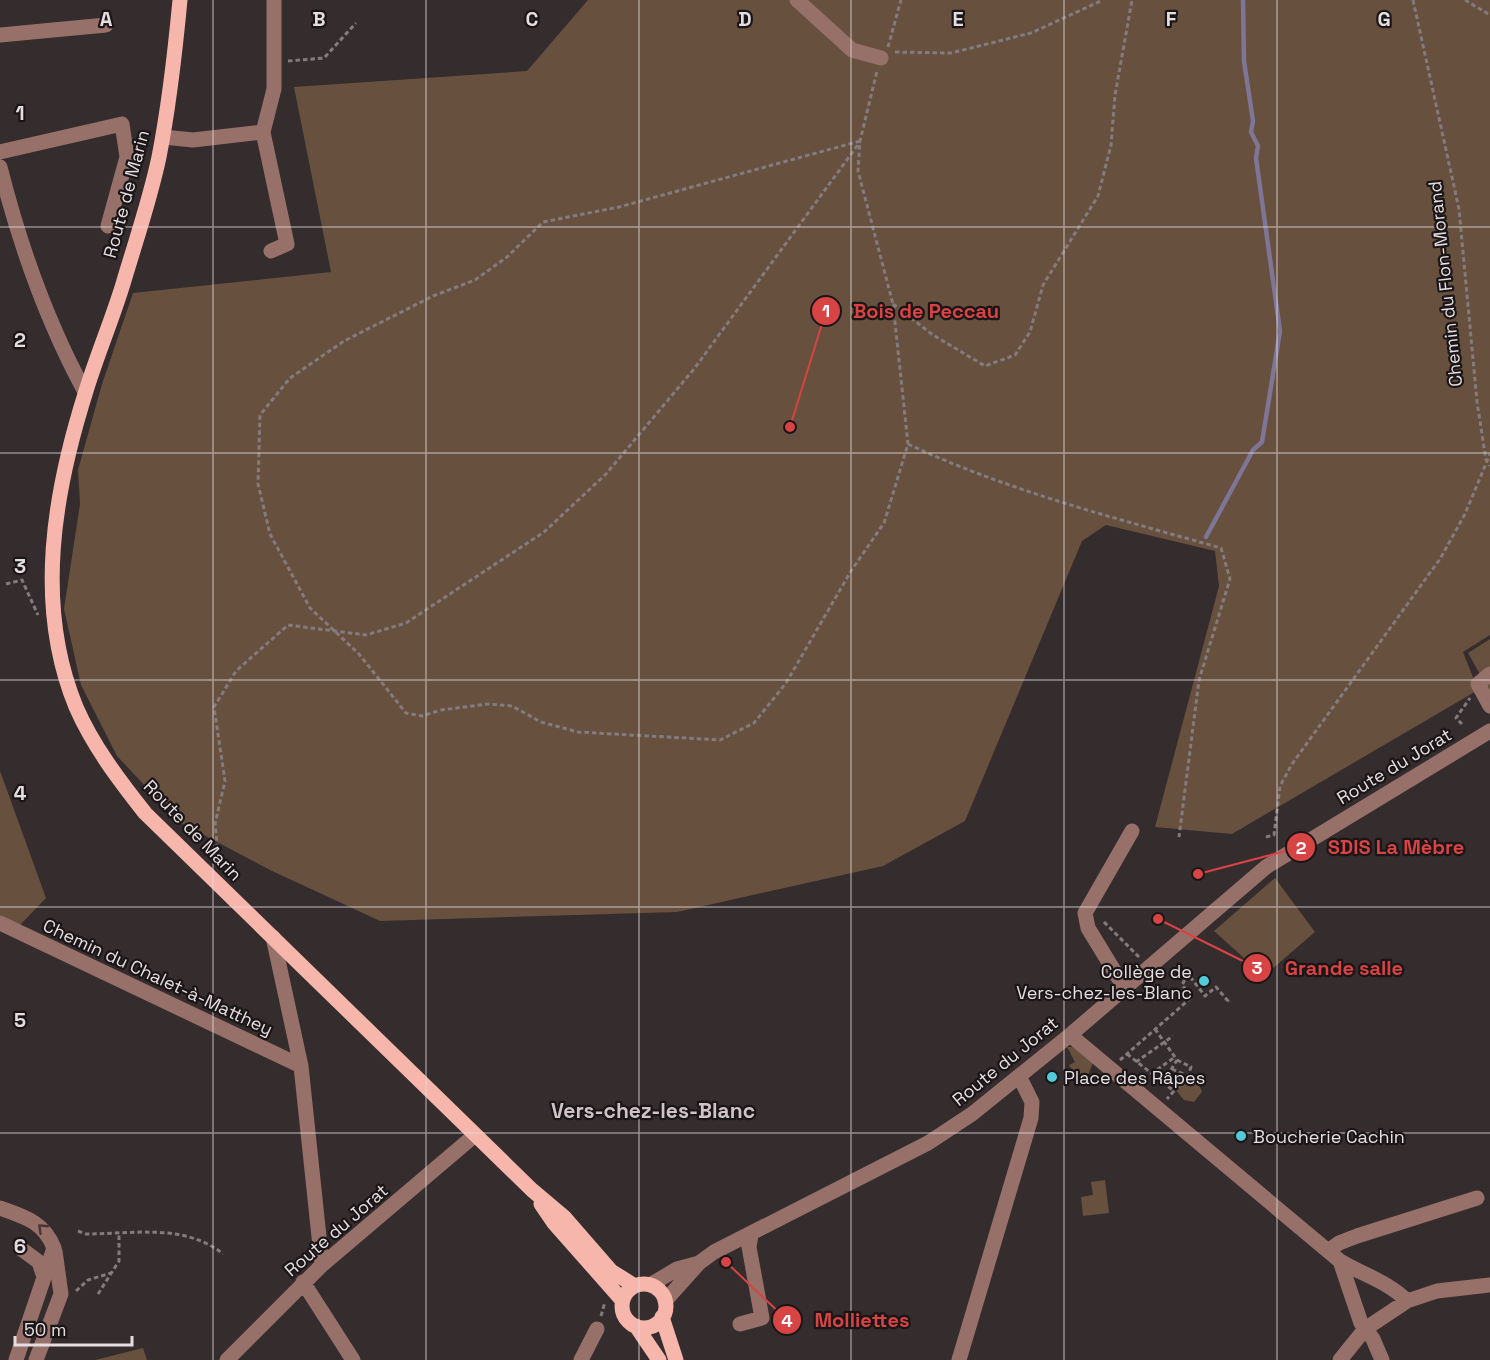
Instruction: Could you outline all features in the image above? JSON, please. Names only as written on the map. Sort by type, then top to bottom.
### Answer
[{"type":"main road","name":"Route de Marin","points":[[180,0],[163,136],[122,285],[85,392],[58,502],[53,541],[52,593],[60,654],[76,705],[113,771],[145,813],[532,1190],[564,1217],[611,1271],[642,1285]]},
{"type":"main road","name":"Route de Marin","points":[[532,1190],[554,1223],[622,1300]]},
{"type":"main road","points":[[659,1360],[636,1326],[626,1319],[622,1300],[642,1285],[660,1291],[665,1301],[662,1317],[676,1360]]},
{"type":"main road","points":[[636,1326],[651,1326],[662,1317]]},
{"type":"street","points":[[271,251],[286,244],[263,132],[274,89],[274,0]]},
{"type":"street","points":[[797,0],[852,50],[884,55]]},
{"type":"street","points":[[0,35],[106,25]]},
{"type":"street","points":[[0,152],[122,124],[127,157],[108,226]]},
{"type":"street","points":[[163,136],[193,140],[263,132]]},
{"type":"street","points":[[0,168],[11,210],[61,345],[85,392]]},
{"type":"street","points":[[1490,674],[1479,684],[1490,706]]},
{"type":"street","name":"Route du Jorat","points":[[665,1301],[686,1281],[699,1263],[714,1252],[928,1143],[972,1114],[1070,1035],[1269,865],[1490,731]]},
{"type":"street","points":[[1124,987],[1088,928],[1085,913],[1132,831]]},
{"type":"street","name":"Chemin du Chalet-à-Matthey","points":[[0,923],[301,1066]]},
{"type":"street","points":[[273,937],[301,1066],[322,1265]]},
{"type":"street","points":[[1070,1035],[1328,1251],[1366,1276],[1393,1287],[1407,1301]]},
{"type":"street","points":[[959,1360],[1031,1118],[1032,1102],[1019,1076]]},
{"type":"street","name":"Route du Jorat","points":[[227,1360],[303,1282],[475,1135]]},
{"type":"street","points":[[1328,1251],[1357,1236],[1477,1198]]},
{"type":"street","points":[[0,1208],[36,1222],[49,1235],[54,1248],[61,1294],[36,1360]]},
{"type":"street","points":[[740,1324],[762,1318],[749,1247],[751,1235]]},
{"type":"street","points":[[20,1248],[39,1262],[44,1277]]},
{"type":"street","points":[[16,1360],[54,1248]]},
{"type":"street","points":[[1341,1261],[1365,1329],[1373,1339],[1382,1360]]},
{"type":"street","name":"Route du Jorat","points":[[642,1285],[677,1269],[699,1263]]},
{"type":"street","points":[[303,1282],[353,1360]]},
{"type":"street","points":[[1340,1360],[1365,1329],[1407,1301],[1437,1291],[1490,1285]]},
{"type":"street","points":[[581,1360],[597,1329]]},
{"type":"path","points":[[860,141],[619,207],[543,222],[507,257],[476,280],[433,296],[344,341],[290,378],[260,415],[258,484],[270,534],[310,608],[358,654],[406,712],[422,716],[441,710],[488,704],[512,706],[541,722],[578,732],[720,740],[754,723],[786,683],[851,571],[884,524],[908,444],[893,304],[858,171],[860,141],[901,0]]},
{"type":"path","points":[[884,55],[951,53],[1031,33],[1103,0]]},
{"type":"path","points":[[893,304],[933,335],[985,366],[1016,355],[1030,332],[1043,285],[1098,196],[1111,146],[1116,95],[1132,0]]},
{"type":"path","name":"Chemin du Flon-Morand","points":[[1413,0],[1459,209],[1477,402],[1486,460]]},
{"type":"path","points":[[1465,0],[1490,15]]},
{"type":"path","points":[[274,63],[324,58],[356,23]]},
{"type":"path","points":[[224,891],[215,833],[225,781],[214,707],[236,671],[288,625],[366,635],[406,623],[544,532],[606,474],[694,369],[860,141]]},
{"type":"path","points":[[908,444],[963,470],[1012,488],[1221,548],[1230,579],[1199,680],[1179,837]]},
{"type":"path","points":[[1266,837],[1274,835],[1280,786],[1292,764],[1440,559],[1465,514],[1490,454]]},
{"type":"path","points":[[1486,460],[1490,466]]},
{"type":"path","points":[[6,584],[22,580],[40,618],[43,618]]},
{"type":"path","points":[[1462,724],[1456,718],[1474,692]]},
{"type":"path","points":[[1108,927],[1141,959]]},
{"type":"path","points":[[1119,1061],[1192,997],[1182,985],[1188,975],[1205,996],[1216,987],[1228,1001],[1226,1003]]},
{"type":"path","points":[[1155,1029],[1176,1059],[1191,1067],[1188,1076],[1166,1100]]},
{"type":"path","points":[[1136,1062],[1173,1036]]},
{"type":"path","points":[[1127,1054],[1174,1091]]},
{"type":"path","points":[[1163,1083],[1176,1059]]},
{"type":"path","points":[[1151,1074],[1176,1059]]},
{"type":"path","points":[[1172,1069],[1188,1076]]},
{"type":"path","points":[[78,1231],[86,1234],[171,1232],[210,1243],[224,1254]]},
{"type":"path","points":[[98,1294],[119,1261],[119,1234]]},
{"type":"path","points":[[597,1329],[607,1296]]},
{"type":"shaded area","points":[[588,0],[1490,0],[1490,635],[1463,652],[1478,690],[1232,834],[1155,827],[1219,586],[1215,551],[1106,525],[1082,541],[965,821],[883,866],[677,912],[380,921],[270,870],[179,822],[117,756],[81,685],[64,609],[80,504],[78,470],[102,384],[133,293],[331,272],[294,87],[527,71]]},
{"type":"shaded area","points":[[1490,639],[1490,692],[1468,653]]},
{"type":"shaded area","points":[[0,771],[46,898],[20,925],[0,916]]},
{"type":"shaded area","points":[[1275,878],[1315,932],[1264,976],[1214,931]]},
{"type":"shaded area","points":[[1067,1047],[1073,1047],[1093,1063],[1088,1075],[1077,1078],[1069,1065],[1075,1062]]},
{"type":"shaded area","points":[[1175,1073],[1199,1085],[1202,1092],[1194,1102],[1184,1100],[1170,1083],[1170,1077]]},
{"type":"shaded area","points":[[1105,1180],[1109,1213],[1083,1216],[1081,1197],[1093,1195],[1091,1182]]},
{"type":"shaded area","points":[[143,1348],[147,1360],[95,1360]]},
{"type":"waterway","points":[[1206,537],[1253,450],[1262,442],[1280,331],[1256,158],[1258,146],[1251,132],[1253,121],[1244,61],[1243,0]]},
{"type":"place","name":"Bois de Peccau","points":[[790,427]]},
{"type":"place","name":"SDIS La Mèbre","points":[[1198,874]]},
{"type":"place","name":"Grande salle","points":[[1158,919]]},
{"type":"place","name":"Collège de Vers-chez-les-Blanc","points":[[1204,981]]},
{"type":"place","name":"Place des Râpes","points":[[1052,1077]]},
{"type":"place","name":"Boucherie Cachin","points":[[1241,1136]]},
{"type":"place","name":"Molliettes","points":[[726,1262]]},
{"type":"district","name":"Vers-chez-les-Blanc","points":[[653,1110]]}]
